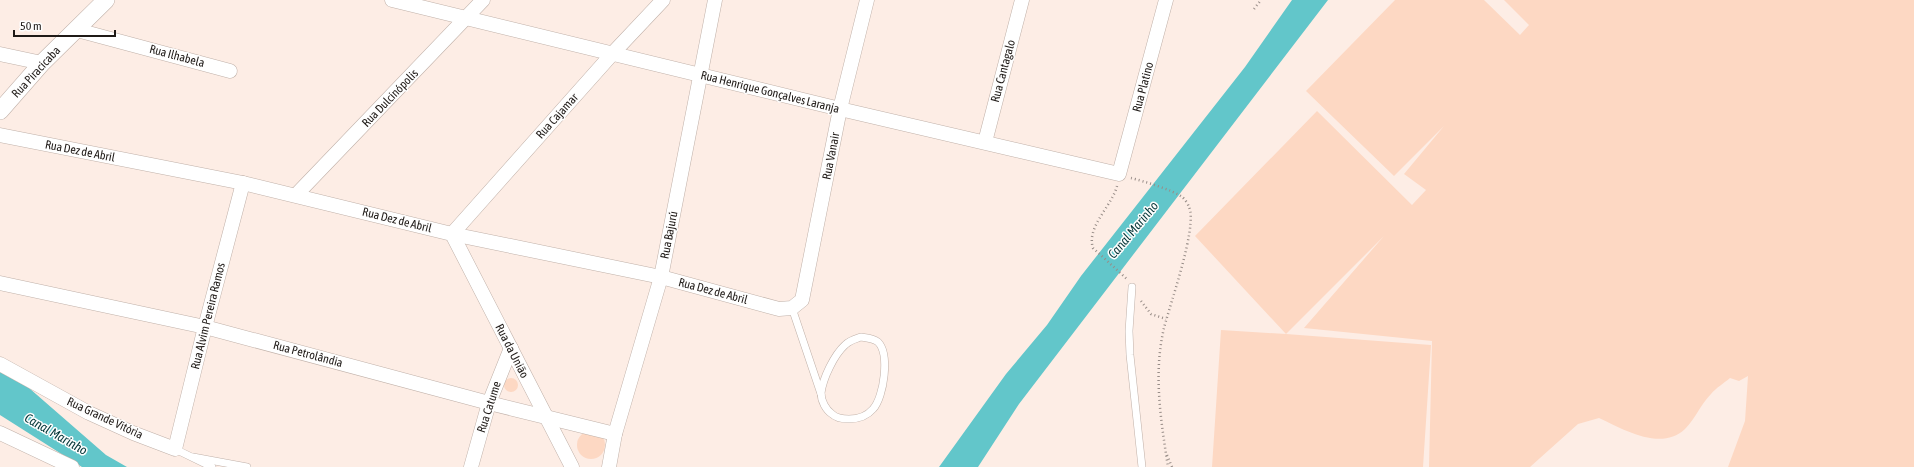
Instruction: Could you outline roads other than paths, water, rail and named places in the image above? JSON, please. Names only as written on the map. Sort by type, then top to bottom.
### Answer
[{"type":"street","name":"Rua Piracicaba","points":[[0,111],[42,63],[106,0]]},
{"type":"street","name":"Rua Henrique Gonçalves Laranja","points":[[392,0],[840,109],[1119,174]]},
{"type":"street","name":"Rua Dulcinópolis","points":[[296,196],[483,0]]},
{"type":"street","name":"Rua Cajamar","points":[[452,234],[613,53],[663,0]]},
{"type":"street","name":"Rua Bajurú","points":[[609,467],[615,434],[660,277],[715,0]]},
{"type":"street","name":"Rua Vanair","points":[[792,308],[802,300],[840,109],[867,0]]},
{"type":"street","name":"Rua Cantagalo","points":[[985,142],[1022,0]]},
{"type":"street","name":"Rua Platino","points":[[1119,174],[1166,0]]},
{"type":"street","name":"Rua Ilhabela","points":[[77,30],[230,71]]},
{"type":"street","points":[[0,54],[42,63]]},
{"type":"street","name":"Rua Dez de Abril","points":[[0,135],[243,183],[452,234],[660,277],[779,309],[792,308]]},
{"type":"street","name":"Rua Alvim Pereira Ramos","points":[[175,449],[243,183]]},
{"type":"street","name":"Rua da União","points":[[452,234],[572,467]]},
{"type":"street","name":"Rua Petrolândia","points":[[0,283],[205,327],[489,403],[615,434]]},
{"type":"street","name":"Rua Catume","points":[[471,467],[489,403],[511,348]]},
{"type":"street","name":"Rua Grande Vitória","points":[[0,364],[89,413],[133,433],[175,449]]},
{"type":"street","points":[[0,433],[72,467]]},
{"type":"lane","points":[[1132,287],[1129,331],[1130,355],[1142,467]]},
{"type":"lane","points":[[792,308],[824,406],[832,415],[843,419],[854,419],[865,415],[874,408],[882,390],[884,353],[879,343],[872,338],[861,337],[845,344],[839,352],[826,378],[821,394]]},
{"type":"lane","name":"Rua Grande Vitória","points":[[175,449],[212,467]]},
{"type":"lane","points":[[193,457],[246,467]]},
{"type":"water","name":"Canal Marinho","points":[[1292,0],[1328,0],[1019,404],[978,467],[939,467],[1006,374],[1047,325],[1081,276],[1245,67]]},
{"type":"water","name":"Canal Marinho","points":[[0,372],[29,388],[106,455],[127,467],[82,467],[0,415]]}]
